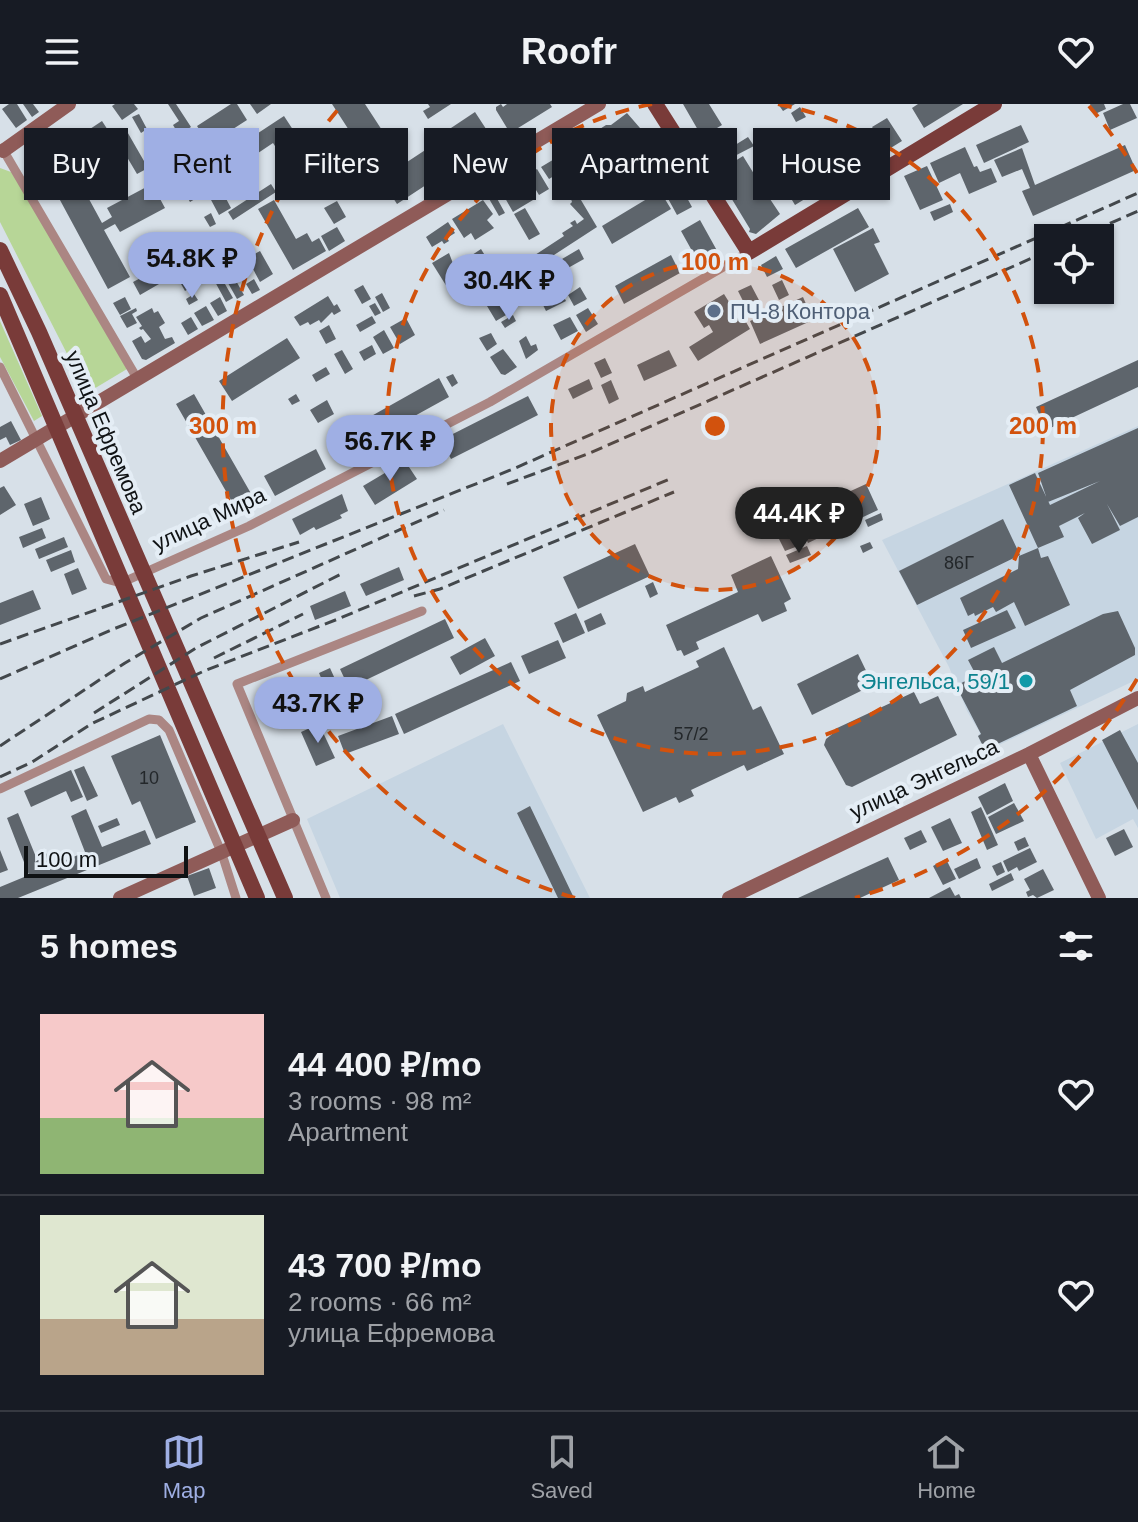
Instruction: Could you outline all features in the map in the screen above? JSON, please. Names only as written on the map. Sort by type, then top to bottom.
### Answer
[{"type":"main road","points":[[655,104],[749,252]]},
{"type":"main road","name":"улица Мира","points":[[749,252],[994,104]]},
{"type":"main road","name":"улица Ефремова","points":[[0,250],[39,332],[285,898]]},
{"type":"main road","name":"улица Ефремова","points":[[0,295],[257,898]]},
{"type":"street","points":[[1,153],[69,104]]},
{"type":"street","points":[[0,461],[599,104]]},
{"type":"street","name":"улица Ефремова","points":[[1,153],[15,169],[138,380]]},
{"type":"street","name":"улица Мира","points":[[37,440],[106,579],[121,583],[276,512],[523,384],[749,252]]},
{"type":"street","points":[[0,367],[37,440]]},
{"type":"street","points":[[326,898],[237,684],[422,611]]},
{"type":"street","name":"улица Энгельса","points":[[736,896],[1138,698]]},
{"type":"street","points":[[0,789],[149,719],[159,720],[169,730],[222,854],[236,898]]},
{"type":"street","points":[[1029,754],[1099,898]]},
{"type":"street","points":[[120,898],[293,820]]},
{"type":"shaded area","points":[[1138,426],[1138,679],[984,752],[978,736],[980,733],[967,711],[949,667],[882,540]]},
{"type":"shaded area","points":[[503,724],[590,898],[340,898],[307,819]]},
{"type":"shaded area","points":[[1138,724],[1138,828],[1133,819],[1096,839],[1060,763]]},
{"type":"green space","points":[[0,168],[15,177],[24,192],[24,200],[28,200],[127,369],[87,393],[0,222]]},
{"type":"green space","points":[[0,321],[42,416],[34,421],[0,357]]},
{"type":"building","points":[[9,104],[17,104],[27,120],[16,128],[2,109]]},
{"type":"building","points":[[23,104],[33,104],[39,112],[32,117]]},
{"type":"building","points":[[134,104],[138,109],[122,120],[112,106]]},
{"type":"building","points":[[168,104],[176,104],[191,127],[175,128],[173,125],[179,121]]},
{"type":"building","points":[[231,104],[237,104],[247,120],[235,128],[197,126]]},
{"type":"building","points":[[250,104],[271,104],[257,114]]},
{"type":"building","points":[[332,104],[365,104],[381,128],[348,128]]},
{"type":"building","points":[[428,104],[451,104],[428,119],[423,111],[430,107]]},
{"type":"building","points":[[501,104],[503,107],[507,104],[550,104],[552,107],[518,128],[507,128],[496,107]]},
{"type":"building","points":[[683,104],[709,104],[722,125],[697,128]]},
{"type":"building","points":[[778,104],[795,104],[783,111]]},
{"type":"building","points":[[918,104],[963,104],[924,128],[912,108]]},
{"type":"building","points":[[1090,104],[1104,104],[1106,109],[1095,114]]},
{"type":"building","points":[[1130,104],[1137,118],[1110,130],[1103,113]]},
{"type":"building","points":[[800,107],[806,117],[796,122],[791,113]]},
{"type":"building","points":[[475,112],[485,128],[451,128]]},
{"type":"building","points":[[627,113],[640,128],[601,128]]},
{"type":"building","points":[[139,114],[146,128],[144,131],[141,133],[132,117]]},
{"type":"building","points":[[284,116],[292,128],[275,128],[275,146],[273,143],[259,152],[259,132]]},
{"type":"building","points":[[887,118],[902,141],[890,148],[890,128],[872,127]]},
{"type":"building","points":[[102,121],[107,128],[92,128]]},
{"type":"building","points":[[1021,125],[1029,142],[984,163],[976,145]]},
{"type":"building","points":[[128,133],[144,161],[144,170],[137,174],[128,159]]},
{"type":"building","points":[[748,137],[753,147],[737,155],[737,144]]},
{"type":"building","points":[[1125,145],[1136,170],[1033,216],[1022,191],[1030,188],[1022,169],[1002,177],[994,160],[1022,148],[1035,185]]},
{"type":"building","points":[[965,147],[974,167],[977,166],[980,172],[991,168],[997,182],[969,194],[960,173],[939,183],[930,163]]},
{"type":"building","points":[[424,151],[424,186],[408,197],[408,161]]},
{"type":"building","points":[[743,156],[753,172],[753,200],[771,200],[780,214],[756,234],[749,232],[732,200],[737,200],[737,160]]},
{"type":"building","points":[[552,160],[552,177],[549,179],[541,167]]},
{"type":"building","points":[[927,166],[943,200],[920,210],[904,176]]},
{"type":"building","points":[[536,170],[549,189],[539,195],[536,190]]},
{"type":"building","points":[[271,184],[275,190],[233,220],[228,212],[246,200],[259,200],[259,192]]},
{"type":"building","points":[[144,188],[144,200],[161,200],[165,208],[120,232],[115,224],[104,230],[130,277],[108,289],[60,200],[90,200],[102,223],[112,217],[107,208],[128,200],[128,197]]},
{"type":"building","points":[[211,200],[227,200],[231,208],[219,215]]},
{"type":"building","points":[[274,200],[296,239],[307,233],[312,242],[319,238],[326,251],[293,270],[258,209]]},
{"type":"building","points":[[483,200],[493,214],[487,220],[494,228],[475,240],[471,233],[464,238],[452,219]]},
{"type":"building","points":[[490,200],[498,200],[505,213],[499,216]]},
{"type":"building","points":[[506,200],[533,200],[513,212]]},
{"type":"building","points":[[581,200],[597,227],[514,281],[509,272],[564,236],[562,233],[573,226],[570,223],[575,220],[577,224],[584,219],[570,204]]},
{"type":"building","points":[[645,200],[666,200],[671,209],[612,244],[602,226]]},
{"type":"building","points":[[669,200],[688,200],[692,207],[677,215]]},
{"type":"building","points":[[337,201],[346,217],[334,224],[324,208]]},
{"type":"building","points":[[950,204],[953,212],[934,221],[930,212]]},
{"type":"building","points":[[525,208],[540,234],[529,240],[514,214]]},
{"type":"building","points":[[858,208],[869,227],[796,268],[785,249]]},
{"type":"building","points":[[211,213],[216,224],[210,227],[204,217]]},
{"type":"building","points":[[700,220],[720,256],[701,267],[681,231]]},
{"type":"building","points":[[448,222],[455,233],[447,238],[449,241],[432,247],[426,237]]},
{"type":"building","points":[[337,227],[345,241],[329,251],[321,236]]},
{"type":"building","points":[[873,228],[880,242],[874,244],[889,274],[855,292],[833,249]]},
{"type":"building","points":[[204,234],[212,246],[202,252],[194,239]]},
{"type":"building","points":[[481,249],[489,262],[480,268],[472,255]]},
{"type":"building","points":[[579,249],[584,259],[568,268],[562,259]]},
{"type":"building","points":[[260,251],[273,274],[260,282],[247,258]]},
{"type":"building","points":[[449,253],[454,266],[461,272],[466,269],[469,274],[447,287],[432,263]]},
{"type":"building","points":[[240,255],[250,272],[240,278],[230,261]]},
{"type":"building","points":[[671,255],[680,273],[624,304],[615,286]]},
{"type":"building","points":[[776,256],[783,269],[767,277],[761,265]]},
{"type":"building","points":[[495,262],[500,271],[479,284],[473,275]]},
{"type":"building","points":[[184,271],[193,286],[185,291],[176,275]]},
{"type":"building","points":[[152,272],[159,284],[140,295],[133,282]]},
{"type":"building","points":[[221,277],[233,298],[226,302],[214,280]]},
{"type":"building","points":[[467,277],[475,290],[461,300],[452,287]]},
{"type":"building","points":[[235,279],[244,295],[237,299],[228,283]]},
{"type":"building","points":[[254,279],[260,290],[252,294],[246,284]]},
{"type":"building","points":[[782,280],[789,295],[779,300],[772,285]]},
{"type":"building","points":[[556,283],[566,301],[546,311],[537,293]]},
{"type":"building","points":[[363,285],[371,299],[362,304],[354,290]]},
{"type":"building","points":[[751,285],[760,302],[747,309],[738,291]]},
{"type":"building","points":[[580,287],[587,299],[574,306],[568,295]]},
{"type":"building","points":[[382,293],[390,308],[383,312],[375,297]]},
{"type":"building","points":[[194,294],[198,300],[189,305],[186,299]]},
{"type":"building","points":[[724,294],[734,310],[728,314],[733,321],[742,315],[750,329],[698,361],[689,347],[713,332],[709,325],[704,328],[694,312]]},
{"type":"building","points":[[328,296],[341,311],[334,315],[332,312],[321,323],[319,320],[300,326],[294,317]]},
{"type":"building","points":[[125,297],[131,309],[120,315],[113,303]]},
{"type":"building","points":[[220,297],[227,311],[218,316],[210,303]]},
{"type":"building","points":[[803,297],[813,320],[760,344],[750,321]]},
{"type":"building","points":[[497,300],[506,315],[496,321],[487,306]]},
{"type":"building","points":[[375,303],[381,313],[375,316],[369,306]]},
{"type":"building","points":[[206,306],[214,320],[202,326],[194,313]]},
{"type":"building","points":[[136,308],[137,311],[132,314],[137,323],[127,328],[120,316]]},
{"type":"building","points":[[152,308],[154,313],[158,311],[165,323],[159,327],[165,339],[172,337],[175,343],[146,360],[142,359],[132,341],[141,336],[145,343],[151,339],[139,328],[142,326],[136,317]]},
{"type":"building","points":[[588,308],[598,324],[586,332],[576,315]]},
{"type":"building","points":[[513,315],[516,321],[505,328],[501,322]]},
{"type":"building","points":[[372,316],[376,323],[360,332],[356,325]]},
{"type":"building","points":[[191,317],[198,329],[188,335],[181,323]]},
{"type":"building","points":[[570,317],[578,331],[561,340],[553,325]]},
{"type":"building","points":[[406,318],[415,335],[400,344],[390,327]]},
{"type":"building","points":[[329,325],[336,339],[326,344],[319,331]]},
{"type":"building","points":[[384,330],[394,348],[383,354],[373,337]]},
{"type":"building","points":[[491,333],[497,344],[487,351],[479,338]]},
{"type":"building","points":[[526,336],[531,346],[536,344],[538,350],[526,359],[519,341]]},
{"type":"building","points":[[287,338],[300,358],[232,401],[219,381]]},
{"type":"building","points":[[372,345],[376,354],[364,361],[359,352]]},
{"type":"building","points":[[503,349],[517,367],[505,375],[501,374],[490,357]]},
{"type":"building","points":[[342,350],[353,369],[345,374],[334,354]]},
{"type":"building","points":[[669,350],[677,366],[644,381],[637,365]]},
{"type":"building","points":[[605,358],[612,373],[601,378],[594,363]]},
{"type":"building","points":[[1138,360],[1138,387],[1046,430],[1036,407]]},
{"type":"building","points":[[326,367],[330,374],[316,382],[312,375]]},
{"type":"building","points":[[453,374],[458,383],[452,387],[446,377]]},
{"type":"building","points":[[439,378],[449,397],[353,450],[343,432]]},
{"type":"building","points":[[589,379],[593,389],[573,399],[568,389]]},
{"type":"building","points":[[611,380],[619,399],[609,404],[601,385]]},
{"type":"building","points":[[194,394],[257,504],[239,514],[176,404]]},
{"type":"building","points":[[296,394],[300,401],[292,405],[288,399]]},
{"type":"building","points":[[528,396],[538,415],[451,459],[441,440]]},
{"type":"building","points":[[327,400],[334,414],[318,423],[310,410]]},
{"type":"building","points":[[11,421],[21,440],[10,445],[6,437],[0,440],[0,427]]},
{"type":"building","points":[[1138,428],[1138,517],[1120,526],[1107,504],[1120,530],[1092,544],[1078,518],[1085,513],[1059,526],[1064,537],[1038,548],[1009,485],[1035,473],[1046,497],[1038,473]],"holes":[[[1100,481],[1050,505],[1048,502]]]},
{"type":"building","points":[[316,449],[326,469],[275,496],[264,476]]},
{"type":"building","points":[[405,461],[417,479],[375,505],[363,486]]},
{"type":"building","points":[[866,484],[878,510],[808,543],[796,516]]},
{"type":"building","points":[[4,486],[16,505],[0,515],[0,488]]},
{"type":"building","points":[[342,494],[348,511],[340,515],[342,518],[300,535],[292,519]]},
{"type":"building","points":[[41,497],[50,519],[33,526],[24,504]]},
{"type":"building","points":[[881,513],[883,520],[868,527],[865,520]]},
{"type":"building","points":[[794,518],[806,543],[785,551],[773,527]]},
{"type":"building","points":[[1003,519],[1020,555],[917,605],[899,571]]},
{"type":"building","points":[[42,528],[46,538],[23,548],[19,537]]},
{"type":"building","points":[[64,537],[68,547],[39,559],[35,549]]},
{"type":"building","points":[[870,542],[873,548],[863,553],[860,546]]},
{"type":"building","points":[[635,544],[650,576],[578,609],[563,577]]},
{"type":"building","points":[[807,546],[811,555],[790,563],[786,555]]},
{"type":"building","points":[[1038,548],[1041,558],[1048,556],[1070,605],[1025,626],[1014,602],[996,612],[993,607],[968,616],[960,598],[1018,569],[1019,556]]},
{"type":"building","points":[[71,550],[75,562],[51,572],[46,560]]},
{"type":"building","points":[[771,556],[791,599],[784,603],[787,611],[762,622],[758,614],[696,642],[699,649],[684,656],[681,650],[677,651],[666,625],[738,592],[731,575]]},
{"type":"building","points":[[399,567],[404,580],[366,596],[360,584]]},
{"type":"building","points":[[78,568],[87,589],[72,595],[64,574]]},
{"type":"building","points":[[653,582],[658,594],[650,598],[645,586]]},
{"type":"building","points":[[33,590],[41,609],[0,625],[0,603]]},
{"type":"building","points":[[345,591],[351,606],[315,620],[310,606]]},
{"type":"building","points":[[1007,610],[1016,628],[971,648],[963,630]]},
{"type":"building","name":"Энгельса, 59/1","points":[[1118,611],[1135,648],[1135,655],[1070,690],[1077,706],[985,750],[978,736],[981,734],[956,686],[976,675],[968,660],[994,647],[1002,663],[1103,614]]},
{"type":"building","points":[[576,613],[585,633],[563,643],[554,623]]},
{"type":"building","points":[[601,613],[606,624],[588,632],[584,621]]},
{"type":"building","points":[[445,619],[454,638],[349,688],[340,669]]},
{"type":"building","points":[[485,638],[495,656],[460,675],[450,657]]},
{"type":"building","points":[[558,640],[566,658],[529,674],[521,656]]},
{"type":"building","points":[[724,647],[753,710],[761,706],[784,754],[747,771],[744,765],[691,790],[694,796],[679,803],[676,797],[643,812],[597,715],[626,701],[627,693],[643,686],[645,692],[699,667],[696,661]]},
{"type":"building","points":[[858,654],[873,685],[812,715],[797,684]]},
{"type":"building","points":[[511,662],[520,681],[404,734],[395,714]]},
{"type":"building","points":[[330,668],[354,721],[342,726],[319,673]]},
{"type":"building","points":[[914,692],[920,704],[938,696],[957,735],[852,787],[846,785],[824,745],[826,739],[835,729]]},
{"type":"building","points":[[392,716],[399,734],[345,754],[338,736]]},
{"type":"building","points":[[319,724],[335,758],[316,766],[301,732]]},
{"type":"building","points":[[1120,730],[1138,763],[1138,810],[1102,740]]},
{"type":"building","points":[[160,735],[196,822],[156,839],[140,801],[132,805],[111,756]]},
{"type":"building","points":[[84,766],[98,796],[87,801],[74,770]]},
{"type":"building","points":[[71,770],[83,797],[71,802],[66,791],[31,807],[24,791]]},
{"type":"building","points":[[1005,783],[1013,801],[987,815],[978,797]]},
{"type":"building","points":[[1014,803],[1024,821],[996,834],[988,817]]},
{"type":"building","points":[[530,806],[574,898],[558,898],[517,813]]},
{"type":"building","points":[[981,807],[998,845],[987,850],[971,812]]},
{"type":"building","points":[[86,809],[102,847],[145,830],[151,844],[18,898],[0,898],[0,887],[29,875],[7,818],[18,813],[36,857],[46,853],[52,866],[85,852],[71,816]]},
{"type":"building","points":[[117,818],[120,825],[101,833],[98,826]]},
{"type":"building","points":[[950,818],[962,843],[943,851],[931,827]]},
{"type":"building","points":[[1124,829],[1133,847],[1115,856],[1106,838]]},
{"type":"building","points":[[921,830],[927,842],[910,850],[904,838]]},
{"type":"building","points":[[1025,837],[1029,846],[1018,851],[1014,842]]},
{"type":"building","points":[[1030,848],[1037,862],[1019,871],[1017,867],[1008,872],[1003,861]]},
{"type":"building","points":[[0,850],[8,870],[0,873]]},
{"type":"building","points":[[888,857],[899,880],[860,898],[798,898]]},
{"type":"building","points":[[977,858],[981,868],[959,879],[954,869]]},
{"type":"building","points":[[946,859],[956,879],[943,885],[933,866]]},
{"type":"building","points":[[1001,862],[1005,872],[997,876],[992,866]]},
{"type":"building","points":[[209,868],[216,888],[194,896],[187,876]]},
{"type":"building","points":[[1043,869],[1054,890],[1037,898],[1033,895],[1028,897],[1026,892],[1030,890],[1024,879]]},
{"type":"building","points":[[1011,873],[1014,880],[992,891],[989,884]]},
{"type":"building","points":[[950,887],[955,896],[959,894],[961,898],[929,898]]},
{"type":"railway","points":[[0,679],[111,630],[513,469],[1138,193]]},
{"type":"railway","points":[[1109,224],[1138,211]]},
{"type":"railway","points":[[507,484],[590,453],[1034,257]]},
{"type":"railway","points":[[0,777],[32,762],[91,724],[204,671],[338,619],[672,478]]},
{"type":"railway","points":[[414,596],[440,589],[674,492]]},
{"type":"railway","points":[[0,746],[125,663],[201,618],[444,510]]},
{"type":"railway","points":[[0,644],[191,576],[299,542]]},
{"type":"railway","points":[[94,713],[196,648],[341,574]]},
{"type":"railway","points":[[214,658],[303,614]]},
{"type":"place","name":"ПЧ-8 Контора","points":[[714,311]]},
{"type":"place","name":"Энгельса, 59/1","points":[[1026,681]]}]
